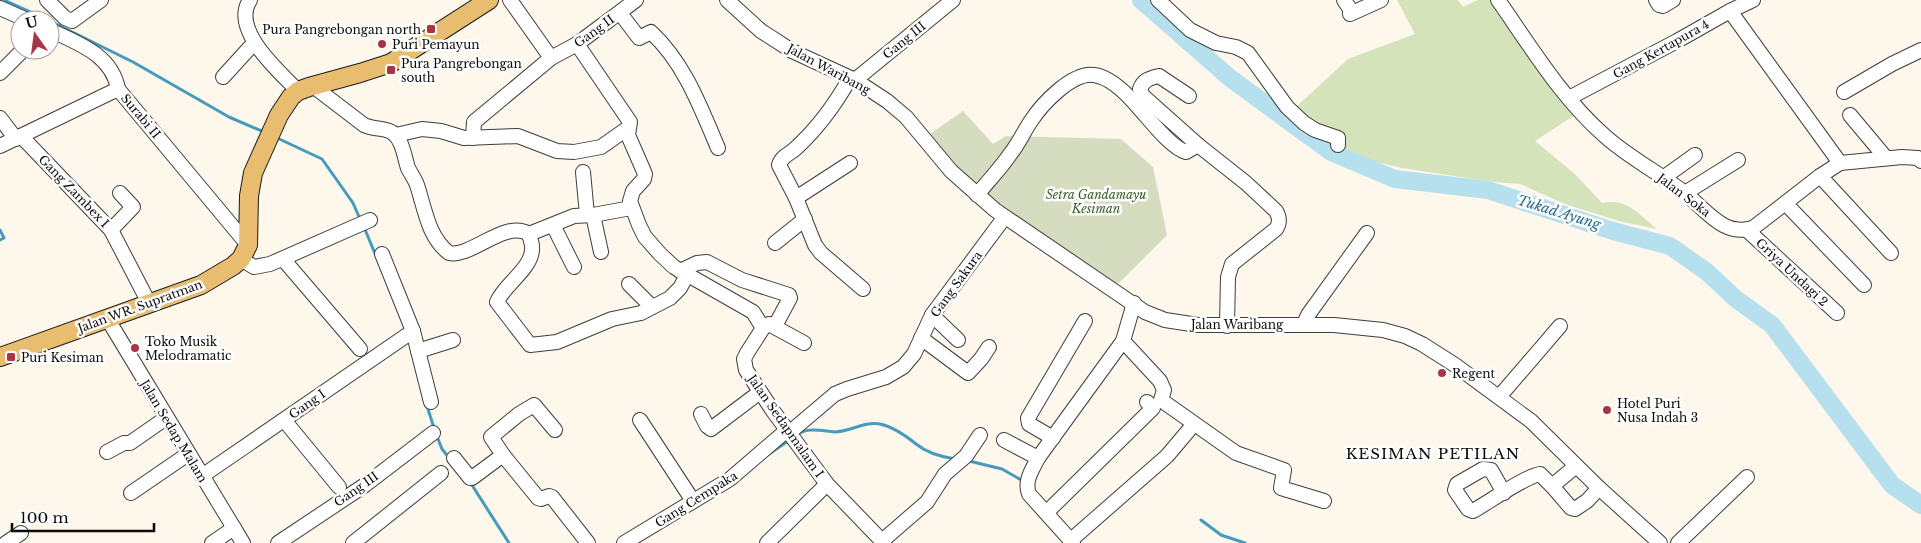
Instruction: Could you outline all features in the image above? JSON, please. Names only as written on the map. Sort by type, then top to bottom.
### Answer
[{"type":"main road","points":[[245,252],[250,226],[249,206],[252,179],[270,134],[283,109],[306,88],[391,63],[489,0]]},
{"type":"main road","name":"Jalan WR. Supratman","points":[[0,357],[206,282],[233,266],[245,252]]},
{"type":"street","points":[[47,0],[65,18],[72,21],[101,0]]},
{"type":"street","points":[[250,0],[245,15],[254,43],[306,88],[364,125],[372,128],[386,129],[396,135],[409,169],[417,183],[423,208],[436,239],[441,247],[453,254],[508,232],[520,230],[529,234],[574,216],[631,208]]},
{"type":"street","points":[[510,0],[550,58]]},
{"type":"street","name":"Gang II","points":[[472,138],[474,122],[550,58],[577,44],[636,0]]},
{"type":"street","name":"Jalan Waribang","points":[[727,0],[761,31],[792,50],[852,79],[900,112],[944,163],[1004,218],[1145,312],[1165,320],[1198,326],[1304,324],[1371,328],[1405,336],[1455,364],[1531,421],[1599,488],[1660,543]]},
{"type":"street","name":"Gang III","points":[[852,79],[953,0]]},
{"type":"street","points":[[1158,0],[1190,30],[1216,43],[1236,47],[1248,53],[1287,107],[1315,130],[1338,138],[1338,145]]},
{"type":"street","points":[[1344,0],[1350,9],[1350,14],[1380,0]]},
{"type":"street","name":"Jalan Soka","points":[[1498,0],[1556,83],[1606,138],[1685,193],[1728,229],[1747,230]]},
{"type":"street","points":[[1656,0],[1661,6],[1673,0]]},
{"type":"street","name":"Gang Kertapura 4","points":[[1568,98],[1753,0]]},
{"type":"street","points":[[1730,11],[1840,163]]},
{"type":"street","points":[[620,12],[639,38],[651,32],[674,59],[691,85],[718,148]]},
{"type":"street","points":[[60,35],[92,51],[111,70],[118,89]]},
{"type":"street","points":[[223,77],[254,43]]},
{"type":"street","points":[[577,44],[629,120],[630,124],[627,133],[645,174],[644,179],[630,195],[631,208],[649,241],[666,260],[684,273],[753,312],[769,327],[804,342]]},
{"type":"street","points":[[1844,92],[1892,64],[1921,50]]},
{"type":"street","points":[[0,73],[13,60]]},
{"type":"street","points":[[977,195],[1011,154],[1039,110],[1063,87],[1092,74],[1108,80],[1131,99],[1181,151],[1186,152],[1198,145]]},
{"type":"street","points":[[1189,96],[1159,76],[1144,82],[1140,89],[1143,96],[1198,145],[1246,183],[1279,216],[1279,225],[1276,229],[1232,264],[1228,277],[1227,326]]},
{"type":"street","points":[[852,79],[824,117],[802,142],[780,162],[781,170],[796,198],[812,238],[821,254],[863,289]]},
{"type":"street","name":"Surabi II","points":[[0,146],[118,89],[245,252]]},
{"type":"street","points":[[1850,116],[1886,158]]},
{"type":"street","name":"Gang Zambex I","points":[[0,118],[111,230],[149,303]]},
{"type":"street","points":[[396,135],[422,128],[472,138],[521,136],[557,151],[574,152],[601,147],[628,128]]},
{"type":"street","points":[[1663,178],[1695,155]]},
{"type":"street","points":[[1747,230],[1759,224],[1820,176],[1840,163],[1915,157],[1921,161]]},
{"type":"street","points":[[1685,193],[1738,160]]},
{"type":"street","points":[[796,198],[850,163]]},
{"type":"street","points":[[584,172],[590,215],[601,252]]},
{"type":"street","points":[[1820,176],[1891,253]]},
{"type":"street","points":[[111,230],[133,207],[120,193]]},
{"type":"street","points":[[1786,204],[1864,285]]},
{"type":"street","name":"Gang Sakura","points":[[791,435],[835,394],[886,377],[903,367],[914,354],[932,315],[1004,218]]},
{"type":"street","points":[[775,243],[805,219]]},
{"type":"street","points":[[245,252],[254,267],[283,259],[366,221]]},
{"type":"street","points":[[554,225],[574,267]]},
{"type":"street","name":"Griya Undagi 2","points":[[1747,230],[1838,314]]},
{"type":"street","points":[[1304,324],[1308,314],[1367,233]]},
{"type":"street","points":[[529,234],[532,253],[497,302],[530,345],[566,339],[602,323],[637,314],[652,307],[675,295],[684,273],[697,263],[707,262],[742,280],[789,295],[790,298],[769,327]]},
{"type":"street","points":[[382,254],[418,351],[432,402]]},
{"type":"street","points":[[283,259],[360,349]]},
{"type":"street","points":[[629,284],[652,307]]},
{"type":"street","points":[[1134,303],[1122,341],[1038,458],[1027,486],[1029,494],[1048,511],[1073,540],[1167,456],[1194,424]]},
{"type":"street","points":[[932,315],[958,340]]},
{"type":"street","name":"Jalan Sedap Malam","points":[[107,318],[166,418],[244,543]]},
{"type":"street","points":[[1054,438],[1029,424],[1028,418],[1085,321]]},
{"type":"street","points":[[1499,397],[1560,326]]},
{"type":"street","name":"Jalan Sedapmalam I","points":[[769,327],[744,359],[746,370],[827,484]]},
{"type":"street","name":"Gang I","points":[[202,476],[410,333]]},
{"type":"street","points":[[921,338],[968,373],[989,347]]},
{"type":"street","points":[[418,351],[453,340]]},
{"type":"street","points":[[1122,341],[1160,381],[1164,390],[1161,400],[1236,453],[1284,470],[1281,488],[1324,502]]},
{"type":"street","points":[[701,414],[707,426],[711,429],[760,392]]},
{"type":"street","points":[[1048,511],[1153,408],[1147,402]]},
{"type":"street","points":[[555,430],[536,407],[532,406],[491,436],[491,439],[538,498],[542,499],[549,496],[553,498],[588,543]]},
{"type":"street","points":[[107,452],[122,444],[130,443],[166,418]]},
{"type":"street","points":[[284,420],[339,487]]},
{"type":"street","points":[[640,420],[693,501]]},
{"type":"street","name":"Gang III","points":[[278,543],[365,485],[433,433]]},
{"type":"street","name":"Gang Cempaka","points":[[624,543],[730,479],[791,435]]},
{"type":"street","points":[[767,543],[827,484],[883,542],[927,502],[936,486],[962,459],[980,435]]},
{"type":"street","points":[[1004,440],[1038,458]]},
{"type":"street","points":[[131,493],[188,454]]},
{"type":"street","points":[[454,458],[472,478],[503,455]]},
{"type":"street","points":[[1552,486],[1576,466]]},
{"type":"street","points":[[352,543],[441,473]]},
{"type":"street","points":[[1504,493],[1532,475],[1540,474],[1571,508],[1575,509],[1599,488]]},
{"type":"street","points":[[1678,543],[1747,477]]},
{"type":"street","points":[[212,543],[234,528]]},
{"type":"street","points":[[6,543],[21,533]]},
{"type":"green space","points":[[1397,0],[1458,0],[1463,7],[1478,0],[1494,0],[1575,115],[1535,141],[1576,175],[1602,203],[1618,203],[1632,208],[1657,229],[1619,221],[1565,204],[1520,184],[1493,182],[1402,168],[1359,158],[1332,144],[1295,108],[1348,59],[1415,34]]},
{"type":"green space","name":"Setra Gandamayu Kesiman","points":[[963,111],[993,144],[1006,136],[1121,139],[1153,167],[1167,235],[1114,288],[1006,216],[948,163],[927,136]]},
{"type":"waterway","points":[[4,0],[26,10]]},
{"type":"waterway","name":"Tukad Ayung","points":[[1141,0],[1230,78],[1331,152],[1395,179],[1488,190],[1613,231],[1670,246],[1707,272],[1736,299],[1772,325],[1892,485],[1921,505]]},
{"type":"waterway","points":[[60,26],[133,62],[229,117],[264,132]]},
{"type":"waterway","points":[[275,137],[322,159],[353,203],[360,219]]},
{"type":"waterway","points":[[364,227],[376,256]]},
{"type":"waterway","points":[[0,230],[4,238],[0,240]]},
{"type":"waterway","points":[[427,406],[434,428]]},
{"type":"waterway","points":[[798,434],[811,430],[841,432],[874,423],[890,427],[930,452],[955,459]]},
{"type":"waterway","points":[[436,434],[442,449],[450,459]]},
{"type":"waterway","points":[[769,454],[791,439]]},
{"type":"waterway","points":[[969,461],[1002,469],[1023,481]]},
{"type":"waterway","points":[[470,482],[509,543]]},
{"type":"waterway","points":[[1201,520],[1221,535],[1245,543]]},
{"type":"place","name":"Pura Pangrebongan north","points":[[431,29]]},
{"type":"place","name":"Puri Pemayun","points":[[382,44]]},
{"type":"place","name":"Pura Pangrebongan south","points":[[391,70]]},
{"type":"place","name":"Toko Musik Melodramatic","points":[[135,348]]},
{"type":"place","name":"Puri Kesiman","points":[[11,357]]},
{"type":"place","name":"Regent","points":[[1442,373]]},
{"type":"place","name":"Hotel Puri Nusa Indah 3","points":[[1607,410]]},
{"type":"district","name":"KESIMAN PETILAN","points":[[1433,453]]}]
